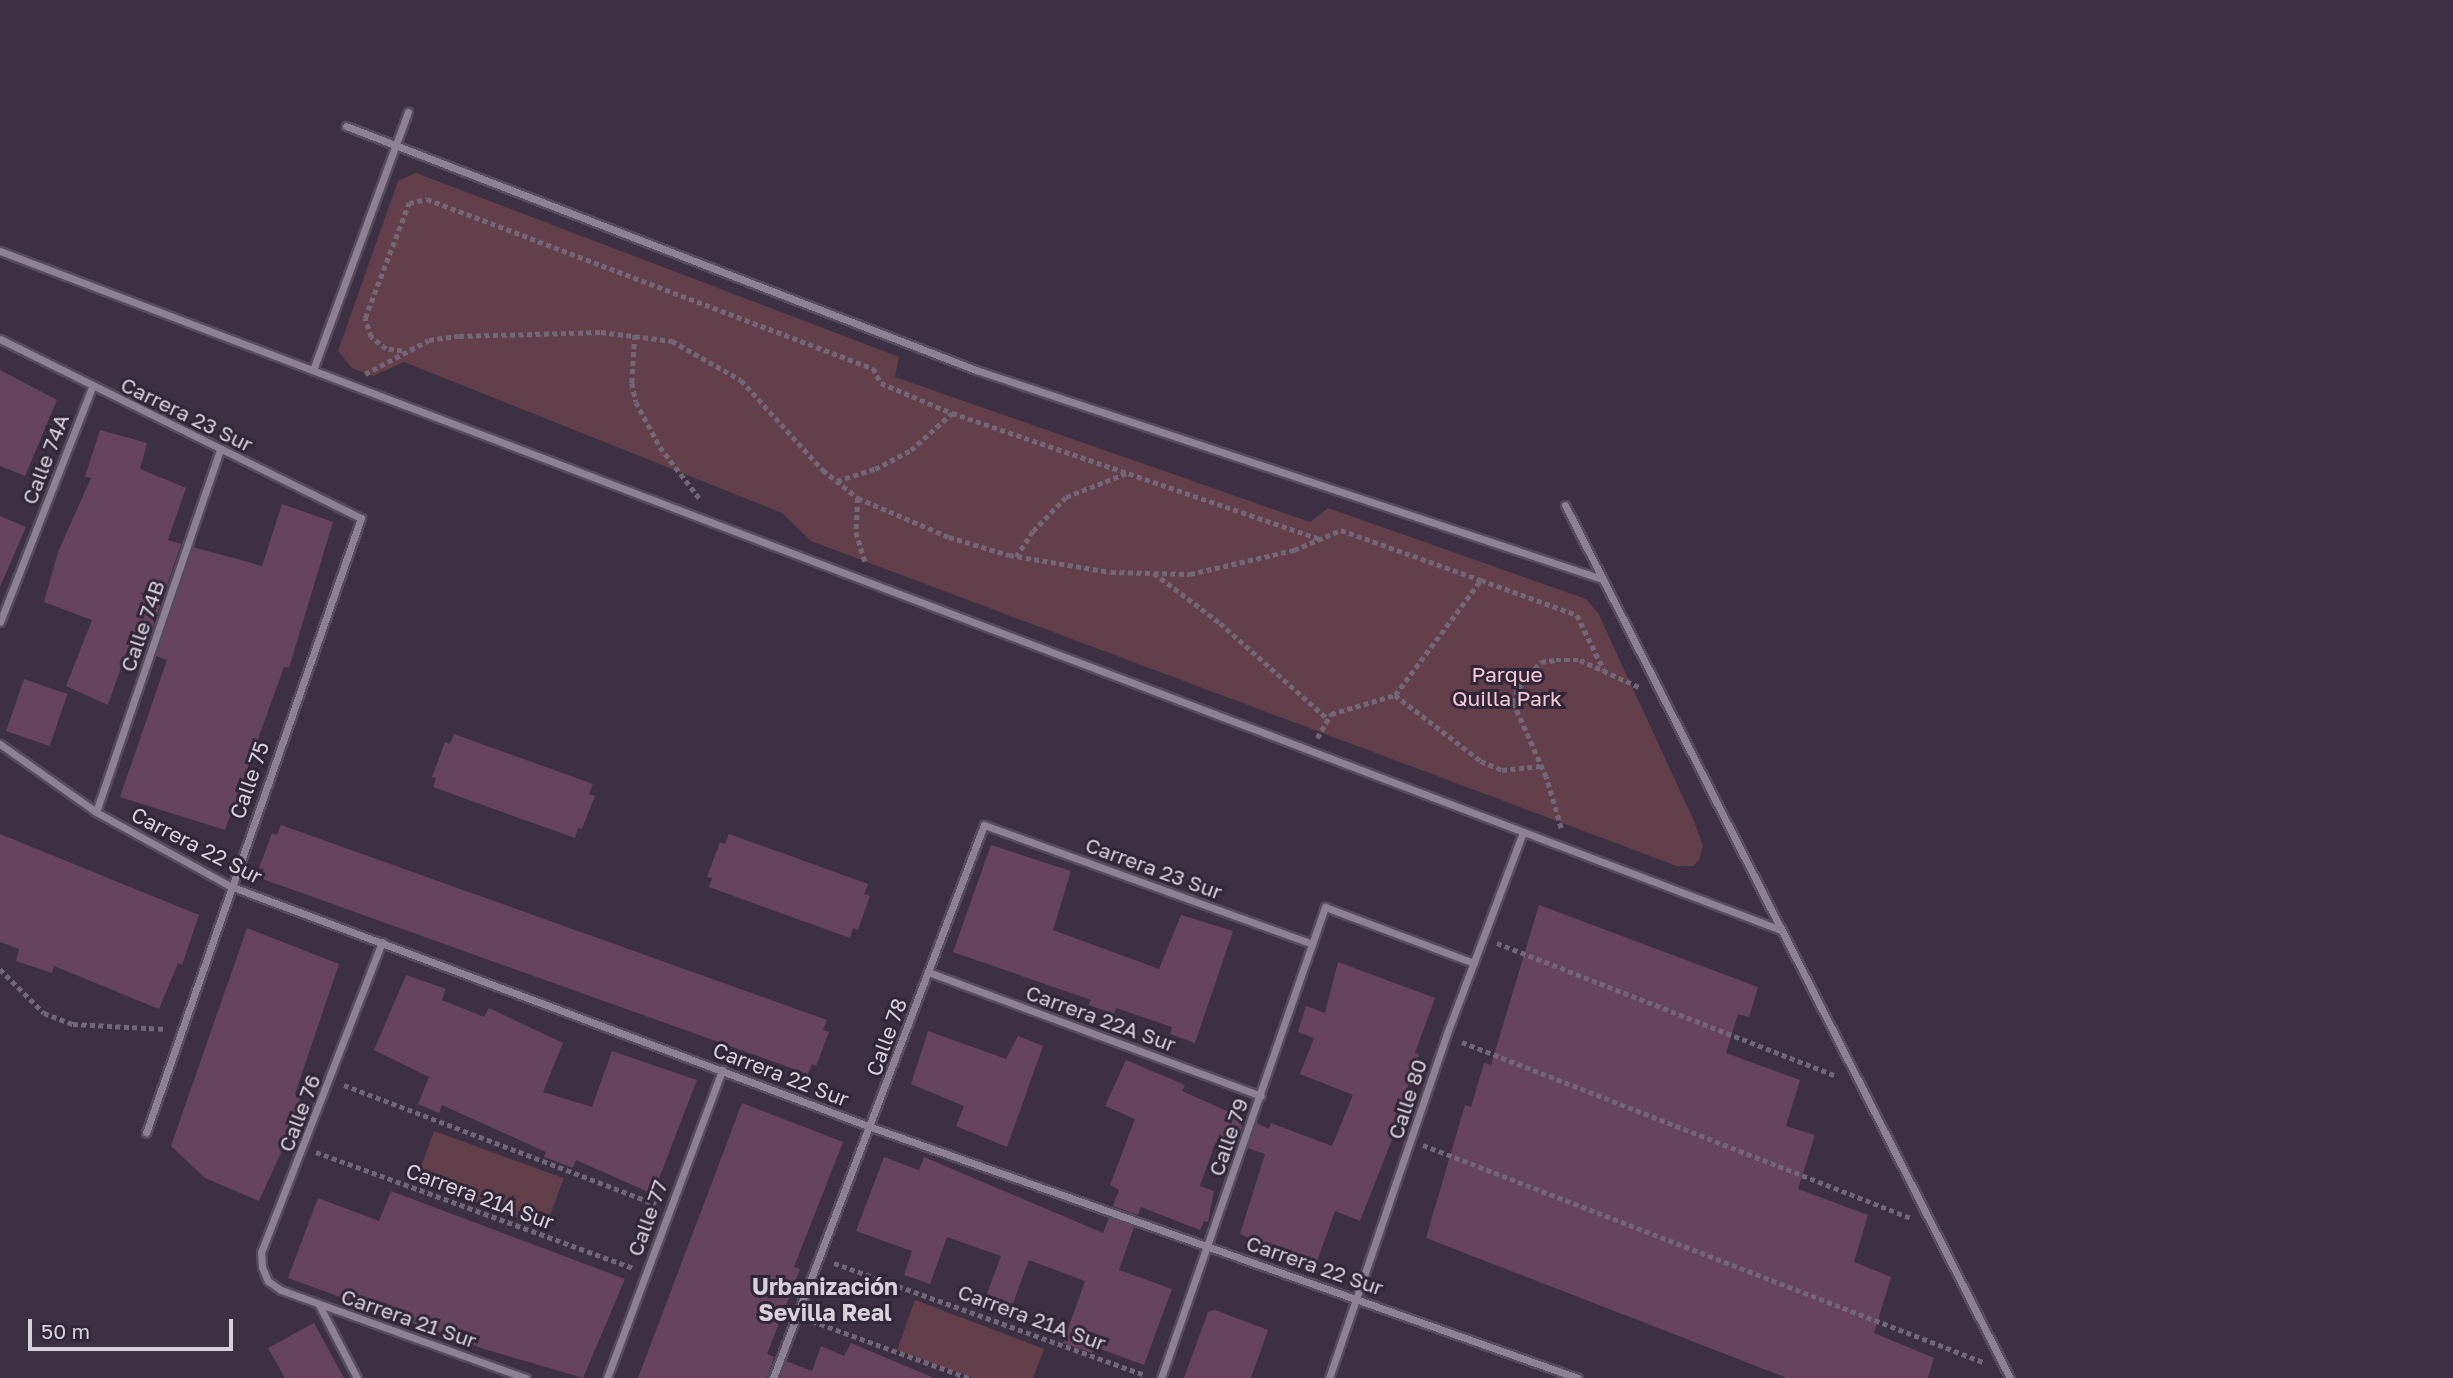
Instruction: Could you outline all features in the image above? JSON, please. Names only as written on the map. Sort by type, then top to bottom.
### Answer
[{"type":"street","points":[[313,370],[408,112]]},
{"type":"street","points":[[346,126],[976,370],[1602,579]]},
{"type":"street","points":[[0,251],[1782,930]]},
{"type":"street","name":"Carrera 23 Sur","points":[[0,339],[360,518]]},
{"type":"street","name":"Calle 74A","points":[[0,622],[92,387]]},
{"type":"street","name":"Calle 74B","points":[[96,812],[220,450]]},
{"type":"street","points":[[1565,505],[2008,1375]]},
{"type":"street","name":"Calle 75","points":[[146,1133],[360,518]]},
{"type":"street","name":"Carrera 22 Sur","points":[[0,744],[96,812],[230,886],[871,1127],[1207,1248],[1360,1298],[1578,1378]]},
{"type":"street","name":"Carrera 23 Sur","points":[[984,825],[1312,944]]},
{"type":"street","name":"Calle 78","points":[[773,1378],[984,825]]},
{"type":"street","name":"Calle 80","points":[[1329,1378],[1360,1298],[1446,1036],[1523,832]]},
{"type":"street","name":"Calle 79","points":[[1161,1378],[1325,907],[1474,963]]},
{"type":"street","name":"Calle 76","points":[[281,1290],[268,1280],[261,1252],[305,1148],[382,942]]},
{"type":"street","name":"Carrera 22A Sur","points":[[928,972],[1261,1096]]},
{"type":"street","name":"Calle 77","points":[[607,1378],[722,1070]]},
{"type":"street","name":"Carrera 21 Sur","points":[[281,1290],[526,1378]]},
{"type":"street","points":[[318,1304],[357,1378]]},
{"type":"path","points":[[403,351],[386,349],[371,337],[365,318],[409,202],[427,199],[873,368],[881,383],[952,413],[1320,539]]},
{"type":"path","points":[[348,384],[403,351],[429,340],[503,332],[635,335],[672,341],[741,380],[836,481],[858,498],[949,537],[1016,557],[1111,572],[1190,574],[1235,567],[1341,530],[1577,615],[1605,670]]},
{"type":"path","points":[[635,335],[632,383],[645,425],[722,526]]},
{"type":"path","points":[[836,481],[875,469],[911,450],[952,413]]},
{"type":"path","points":[[1016,557],[1033,531],[1066,497],[1128,473]]},
{"type":"path","points":[[858,498],[856,532],[871,583]]},
{"type":"path","points":[[1153,573],[1220,623],[1328,719]]},
{"type":"path","points":[[1309,750],[1328,719],[1342,708],[1395,695],[1481,580]]},
{"type":"path","points":[[1567,849],[1540,766],[1513,703],[1518,688],[1541,662],[1580,660],[1664,700]]},
{"type":"path","points":[[1395,695],[1481,761],[1502,770],[1540,766]]},
{"type":"path","points":[[1483,938],[1861,1086]]},
{"type":"path","points":[[0,969],[44,1013],[73,1024],[181,1030]]},
{"type":"path","points":[[1446,1036],[1933,1228]]},
{"type":"path","points":[[330,1080],[668,1209]]},
{"type":"path","points":[[1412,1140],[2008,1375]]},
{"type":"path","name":"Carrera 21A Sur","points":[[305,1148],[645,1273]]},
{"type":"path","name":"Carrera 21A Sur","points":[[821,1258],[1153,1378]]},
{"type":"path","points":[[797,1315],[970,1378]]},
{"type":"green space","name":"Parque Quilla Park","points":[[416,173],[899,357],[895,377],[1310,522],[1328,508],[1586,599],[1598,613],[1694,821],[1703,846],[1699,860],[1693,866],[1677,866],[811,541],[782,513],[404,362],[373,376],[352,368],[338,351],[398,181]]},
{"type":"green space","points":[[434,1131],[564,1178],[546,1228],[416,1181]]},
{"type":"green space","points":[[915,1300],[1044,1349],[1033,1378],[973,1378],[897,1350]]},
{"type":"building","points":[[0,370],[57,400],[25,476],[0,466]]},
{"type":"building","points":[[100,430],[147,443],[140,469],[186,488],[168,540],[181,544],[144,653],[128,647],[108,705],[66,686],[92,620],[44,602],[58,552],[91,478],[85,477]]},
{"type":"building","points":[[282,504],[333,522],[289,668],[284,667],[225,830],[120,797],[167,660],[156,656],[193,547],[262,566]]},
{"type":"building","points":[[0,516],[26,527],[0,587]]},
{"type":"building","points":[[24,679],[67,694],[50,746],[6,731]]},
{"type":"building","points":[[454,734],[593,784],[589,794],[595,796],[582,829],[578,828],[575,838],[433,787],[436,778],[432,777],[445,742],[450,744]]},
{"type":"building","points":[[281,825],[827,1020],[823,1030],[829,1032],[816,1066],[812,1064],[808,1074],[260,878],[264,869],[259,868],[272,833],[277,835]]},
{"type":"building","points":[[0,834],[199,915],[182,965],[178,963],[159,1009],[54,966],[52,973],[16,961],[19,949],[0,942]]},
{"type":"building","points":[[729,834],[868,884],[864,894],[870,896],[858,930],[853,928],[850,938],[709,887],[712,878],[707,877],[720,842],[725,844]]},
{"type":"building","points":[[991,845],[1071,871],[1053,930],[1159,969],[1181,915],[1233,931],[1195,1043],[1170,1034],[1172,1027],[1116,1008],[1114,1014],[1089,1005],[1091,1000],[953,952]]},
{"type":"building","points":[[1539,905],[1758,987],[1749,1017],[1738,1014],[1726,1053],[1800,1080],[1786,1126],[1815,1135],[1798,1189],[1868,1215],[1854,1262],[1891,1277],[1874,1333],[1934,1358],[1928,1378],[1787,1378],[1426,1238],[1465,1105],[1471,1107],[1484,1063],[1491,1065]]},
{"type":"building","points":[[247,928],[339,964],[295,1094],[301,1096],[294,1124],[259,1201],[205,1178],[171,1146]]},
{"type":"building","points":[[1338,962],[1435,998],[1415,1053],[1419,1055],[1407,1089],[1411,1091],[1360,1221],[1335,1211],[1315,1267],[1240,1234],[1265,1154],[1248,1148],[1256,1123],[1269,1129],[1271,1123],[1332,1146],[1353,1095],[1300,1074],[1314,1038],[1298,1032],[1306,1006],[1325,1013]]},
{"type":"building","points":[[406,975],[446,989],[442,1000],[484,1017],[489,1008],[563,1043],[543,1092],[592,1107],[612,1051],[697,1080],[653,1194],[576,1160],[573,1168],[544,1157],[546,1152],[442,1105],[439,1113],[418,1104],[429,1077],[374,1050]]},
{"type":"building","points":[[928,1031],[1006,1059],[1018,1036],[1043,1046],[1007,1147],[956,1126],[964,1106],[911,1084]]},
{"type":"building","points":[[1126,1060],[1185,1085],[1182,1091],[1245,1119],[1236,1143],[1227,1140],[1224,1148],[1215,1143],[1200,1186],[1214,1191],[1208,1222],[1204,1221],[1200,1230],[1141,1207],[1138,1215],[1113,1206],[1119,1190],[1110,1185],[1135,1119],[1105,1106]]},
{"type":"building","points":[[742,1103],[843,1142],[794,1267],[800,1269],[767,1354],[774,1357],[767,1378],[638,1378]]},
{"type":"building","points":[[884,1157],[919,1170],[924,1157],[1103,1233],[1109,1218],[1134,1227],[1119,1270],[1172,1289],[1144,1365],[1095,1347],[1092,1353],[1063,1343],[1085,1281],[1029,1260],[1009,1314],[983,1305],[1001,1256],[947,1237],[930,1284],[904,1275],[912,1251],[856,1231]]},
{"type":"building","points":[[391,1191],[625,1279],[583,1378],[484,1349],[288,1278],[318,1198],[379,1221]]},
{"type":"building","points":[[1215,1310],[1268,1330],[1251,1378],[1184,1378],[1208,1312]]},
{"type":"building","points":[[314,1323],[344,1378],[285,1378],[268,1348]]},
{"type":"building","points":[[851,1343],[934,1378],[780,1378],[786,1361],[812,1371],[821,1346],[844,1356]]},
{"type":"district","name":"Urbanización Sevilla Real","points":[[825,1299]]}]
